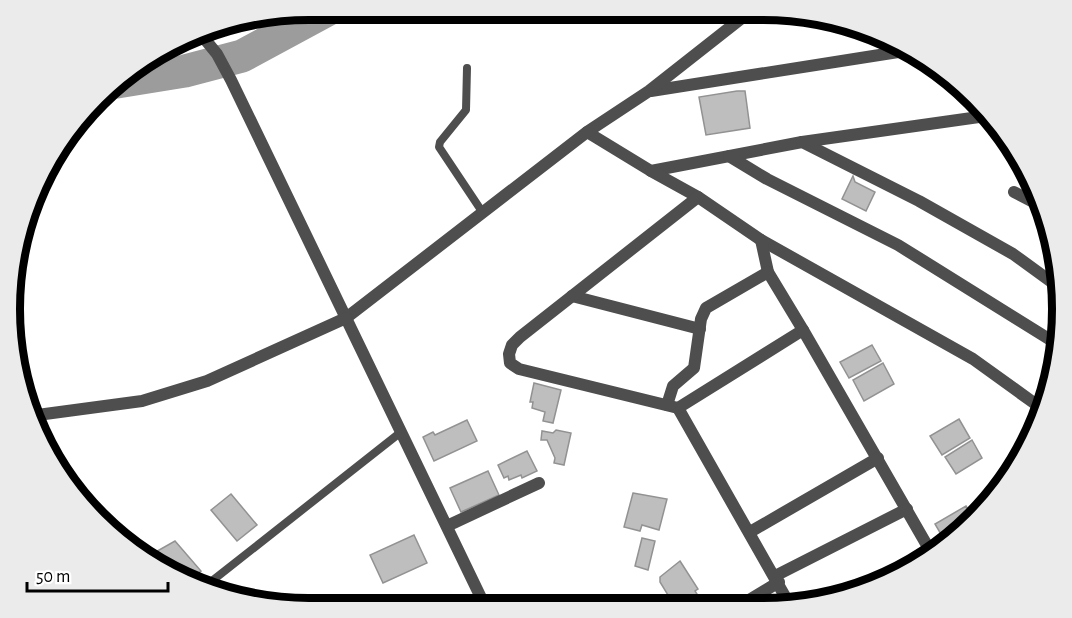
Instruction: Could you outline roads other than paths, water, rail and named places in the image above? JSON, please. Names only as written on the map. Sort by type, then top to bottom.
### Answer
[{"type":"street","points":[[40,415],[142,401],[207,381],[346,318],[587,132],[649,91],[739,20]]},
{"type":"street","points":[[205,39],[217,54],[231,80],[481,598]]},
{"type":"street","points":[[649,91],[727,81],[897,52]]},
{"type":"street","points":[[651,171],[802,142],[980,117]]},
{"type":"street","points":[[587,132],[698,197],[761,240],[973,359],[1036,404]]},
{"type":"street","points":[[802,142],[919,201],[1013,254],[1051,282]]},
{"type":"street","points":[[729,156],[767,179],[898,245],[1051,340]]},
{"type":"street","points":[[1014,192],[1031,201]]},
{"type":"street","points":[[698,197],[520,337],[509,354],[510,363],[519,369],[673,407],[803,330]]},
{"type":"street","points":[[761,240],[768,272],[928,547]]},
{"type":"street","points":[[768,272],[706,308],[702,313],[694,368],[674,386],[673,407],[750,532],[786,598]]},
{"type":"street","points":[[572,296],[700,329]]},
{"type":"street","points":[[750,532],[878,458]]},
{"type":"street","points":[[447,526],[539,483]]},
{"type":"street","points":[[750,598],[777,579],[907,510]]},
{"type":"lane","points":[[467,68],[466,110],[440,142],[439,147],[483,213]]},
{"type":"lane","points":[[212,581],[401,432]]},
{"type":"waterway","points":[[132,80],[185,71],[242,56],[309,20]]}]
